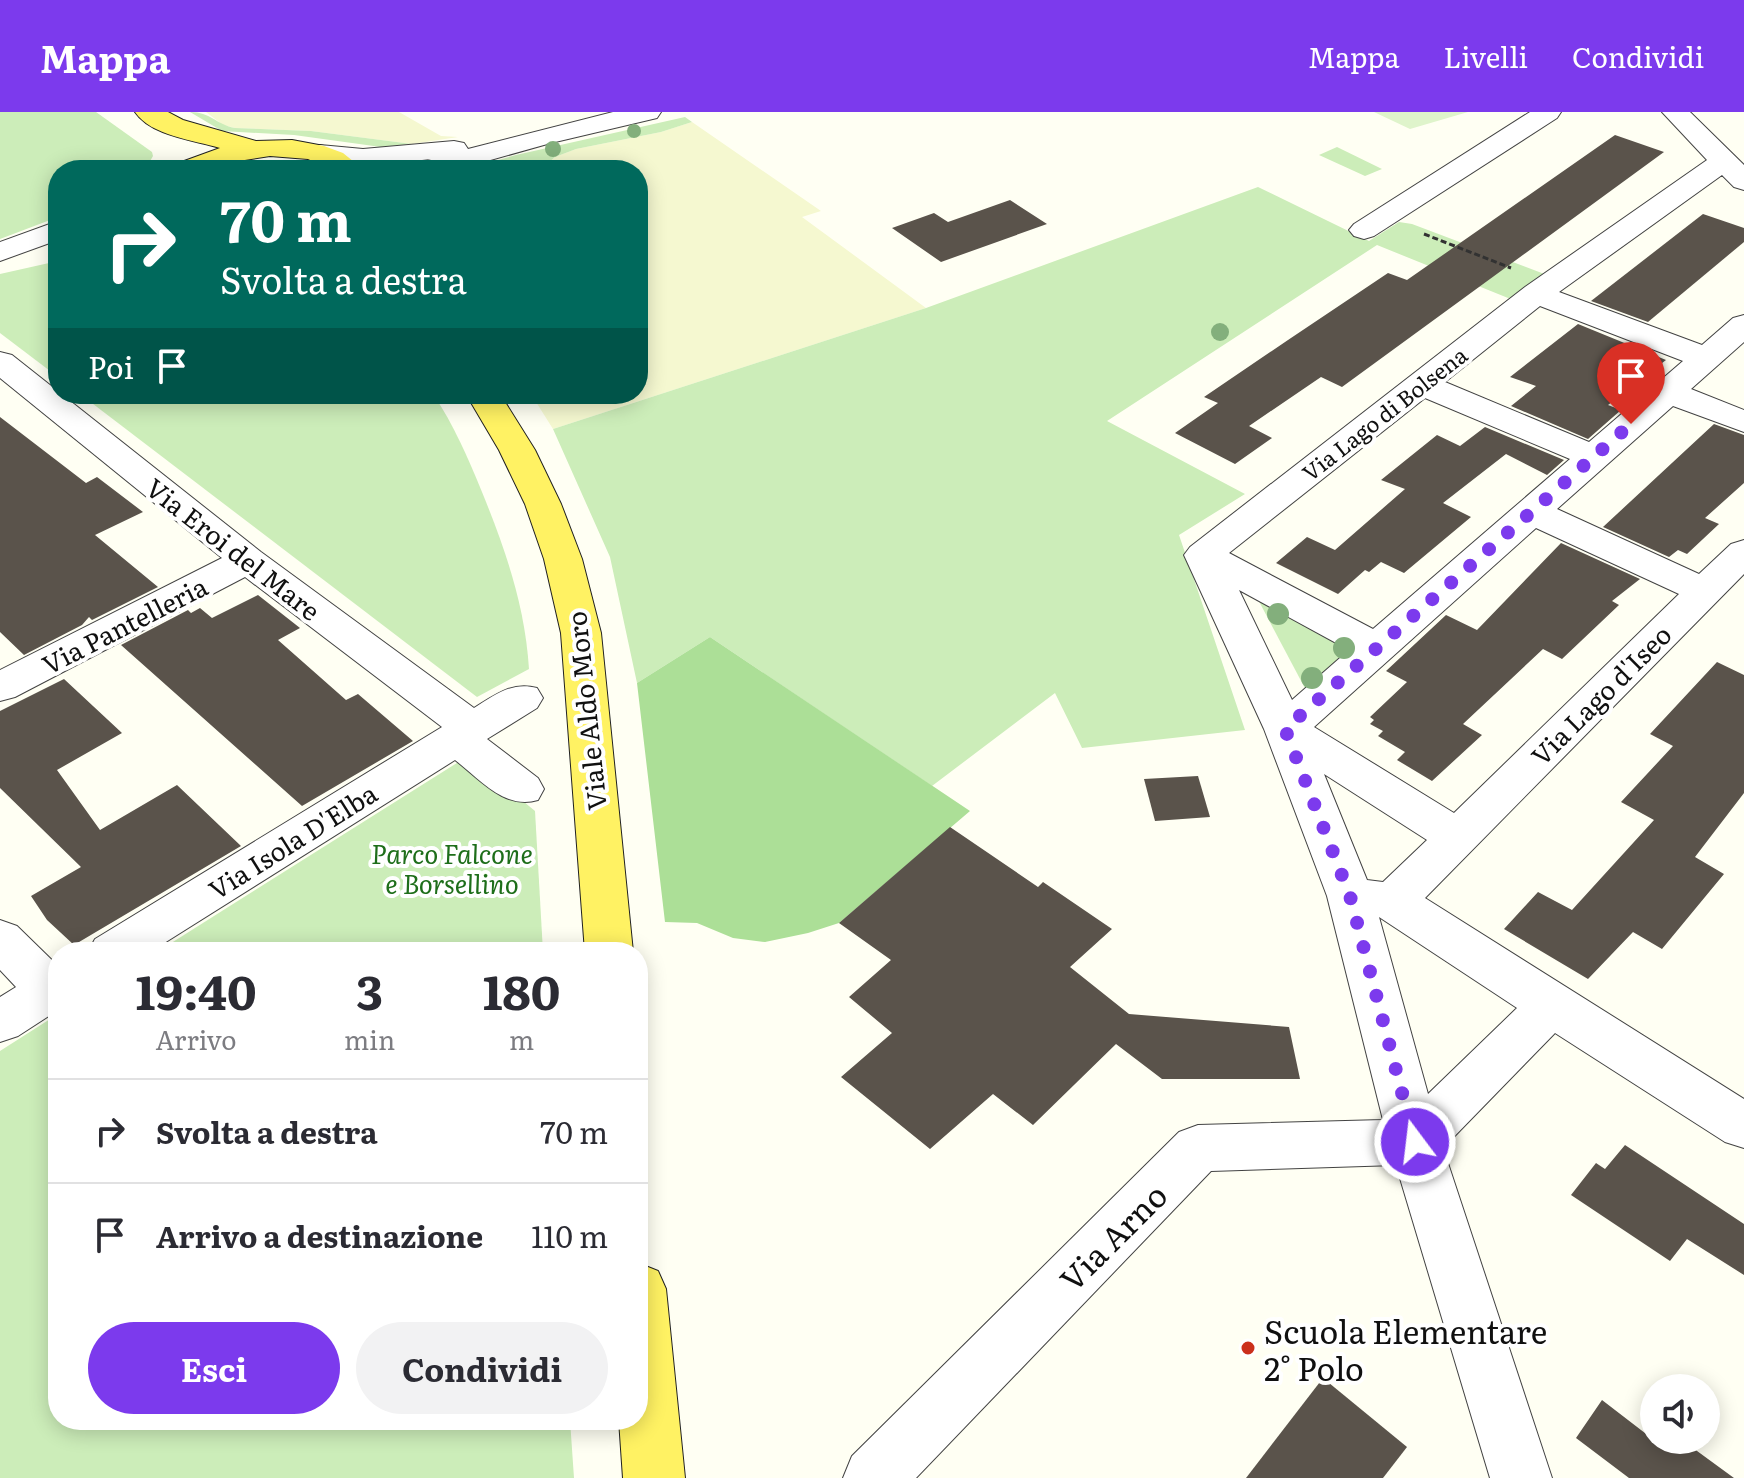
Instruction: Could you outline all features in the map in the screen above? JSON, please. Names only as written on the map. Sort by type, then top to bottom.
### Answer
[{"type":"main road","points":[[146,112],[173,126],[257,150],[320,153],[337,160]]},
{"type":"main road","points":[[146,112],[179,149],[178,160]]},
{"type":"main road","points":[[210,160],[257,150]]},
{"type":"main road","name":"Viale Aldo Moro","points":[[489,404],[517,450],[543,504],[563,559],[578,618],[589,707],[608,942]]},
{"type":"main road","points":[[648,1407],[654,1478]]},
{"type":"street","points":[[459,160],[648,112]]},
{"type":"street","points":[[1372,224],[1548,112]]},
{"type":"street","points":[[1675,112],[1732,162]]},
{"type":"street","points":[[320,153],[342,157],[392,156],[544,136]]},
{"type":"street","name":"Via Lago di Bolsena","points":[[1203,555],[1544,288],[1732,162]]},
{"type":"street","points":[[0,252],[48,234]]},
{"type":"street","points":[[0,261],[48,253]]},
{"type":"street","points":[[1544,288],[1706,358]]},
{"type":"street","points":[[1285,729],[1744,325]]},
{"type":"street","name":"Via Eroi del Mare","points":[[0,362],[48,400]]},
{"type":"street","points":[[1421,384],[1594,457]]},
{"type":"street","points":[[1668,392],[1744,422]]},
{"type":"street","name":"Via Eroi del Mare","points":[[53,404],[464,733],[522,789]]},
{"type":"street","points":[[1532,512],[1704,591]]},
{"type":"street","name":"Via Lago d'Iseo","points":[[1372,898],[1457,837],[1744,552]]},
{"type":"street","points":[[1203,555],[1377,648]]},
{"type":"street","points":[[1203,555],[1285,729],[1372,898],[1415,1142],[1521,1478]]},
{"type":"street","name":"Via Pantelleria","points":[[0,687],[248,560]]},
{"type":"street","name":"Via Isola D'Elba","points":[[128,942],[522,698]]},
{"type":"street","points":[[1285,729],[1457,837]]},
{"type":"street","points":[[1372,898],[1744,1126]]},
{"type":"street","points":[[0,939],[48,983]]},
{"type":"street","points":[[0,1022],[48,992]]},
{"type":"street","points":[[1415,1142],[1551,1005]]},
{"type":"street","name":"Via Arno","points":[[874,1478],[1198,1148],[1415,1142]]},
{"type":"path","points":[[1372,224],[1544,288]]},
{"type":"green space","points":[[0,112],[96,112],[152,152],[151,160],[48,160],[48,221],[0,239]]},
{"type":"green space","points":[[190,112],[203,114],[235,128],[311,131],[412,144],[381,147],[294,135],[222,131]]},
{"type":"green space","points":[[206,112],[399,112],[441,136],[458,137],[412,144],[311,131],[235,128],[223,125]]},
{"type":"green space","points":[[1374,112],[1468,112],[1410,129]]},
{"type":"green space","points":[[685,117],[692,122],[661,132],[576,149],[552,160],[498,160]]},
{"type":"green space","points":[[692,122],[821,211],[802,217],[926,308],[648,398],[648,160],[552,160],[576,149],[661,132]]},
{"type":"green space","points":[[1337,147],[1382,169],[1365,176],[1319,155]]},
{"type":"green space","points":[[1258,187],[1369,241],[1399,222],[1412,224],[1547,275],[1513,300],[1377,245],[1107,421],[1245,494],[1179,535],[1245,730],[1082,748],[1055,693],[932,786],[710,637],[637,683],[610,557],[553,429],[630,404],[648,404],[648,398],[926,308]]},
{"type":"green space","points":[[48,263],[48,369],[0,333],[0,274]]},
{"type":"green space","points":[[93,404],[439,404],[466,454],[499,536],[519,601],[527,646],[529,669],[477,697]]},
{"type":"green space","points":[[537,404],[630,404],[553,429]]},
{"type":"green space","points":[[1253,590],[1362,648],[1308,694]]},
{"type":"green space","points":[[710,637],[970,811],[839,923],[765,942],[733,938],[697,923],[665,922],[637,683]]},
{"type":"green space","name":"Parco Falcone e Borsellino","points":[[468,756],[535,811],[542,942],[173,942]]},
{"type":"green space","points":[[48,1020],[48,1430],[571,1430],[574,1478],[0,1478],[0,1051]]},
{"type":"building","points":[[1615,135],[1664,152],[1342,387],[1321,377],[1249,426],[1272,438],[1235,464],[1175,433],[1218,403],[1204,397],[1288,340],[1388,273],[1407,280]]},
{"type":"building","points":[[1010,200],[1047,224],[941,262],[892,228],[934,213],[948,222]]},
{"type":"building","points":[[1703,214],[1744,228],[1744,242],[1648,322],[1591,301]]},
{"type":"building","points":[[1578,324],[1666,360],[1608,405],[1621,410],[1588,439],[1511,406],[1536,386],[1510,377]]},
{"type":"building","points":[[0,417],[86,483],[97,477],[143,512],[95,535],[158,587],[92,620],[89,617],[82,625],[24,655],[0,632]]},
{"type":"building","points":[[1714,424],[1744,435],[1744,483],[1705,518],[1719,524],[1687,554],[1678,550],[1669,557],[1603,527]]},
{"type":"building","points":[[1485,427],[1564,460],[1547,475],[1506,454],[1443,503],[1471,517],[1404,573],[1381,562],[1369,572],[1365,570],[1338,594],[1276,563],[1307,537],[1335,550],[1405,489],[1381,480],[1437,435],[1460,446]]},
{"type":"building","points":[[1561,543],[1640,579],[1612,601],[1619,605],[1562,659],[1543,649],[1463,724],[1482,735],[1432,781],[1397,760],[1405,752],[1378,736],[1383,731],[1370,724],[1374,720],[1370,717],[1407,682],[1386,671],[1446,615],[1477,630]]},
{"type":"building","points":[[258,595],[300,628],[278,640],[346,700],[358,694],[413,741],[302,806],[121,645],[188,610],[191,613],[200,608],[212,618]]},
{"type":"building","points":[[1717,662],[1744,675],[1744,793],[1695,857],[1724,874],[1662,949],[1633,932],[1588,979],[1504,929],[1538,892],[1572,910],[1654,820],[1621,802],[1673,746],[1650,734]]},
{"type":"building","points":[[64,679],[122,733],[57,770],[100,830],[177,785],[241,846],[79,942],[71,942],[47,920],[31,896],[81,867],[0,788],[0,711]]},
{"type":"building","points":[[1198,776],[1210,817],[1155,821],[1144,779]]},
{"type":"building","points":[[950,827],[1038,887],[1043,882],[1112,929],[1070,967],[1129,1014],[1289,1027],[1300,1079],[1162,1079],[1116,1044],[1033,1125],[993,1094],[930,1149],[841,1077],[892,1033],[849,997],[891,960],[839,923]]},
{"type":"building","points":[[1625,1145],[1744,1224],[1744,1275],[1687,1239],[1670,1261],[1571,1195],[1596,1163],[1605,1169]]},
{"type":"building","points":[[1323,1378],[1407,1447],[1383,1478],[1246,1478]]},
{"type":"building","points":[[1602,1400],[1640,1429],[1640,1454],[1701,1454],[1734,1478],[1629,1478],[1576,1438]]},
{"type":"place","name":"Scuola Elementare 2° Polo","points":[[1248,1348]]},
{"type":"route","points":[[1415,1142],[1350,896],[1285,729],[1631,424]]}]
